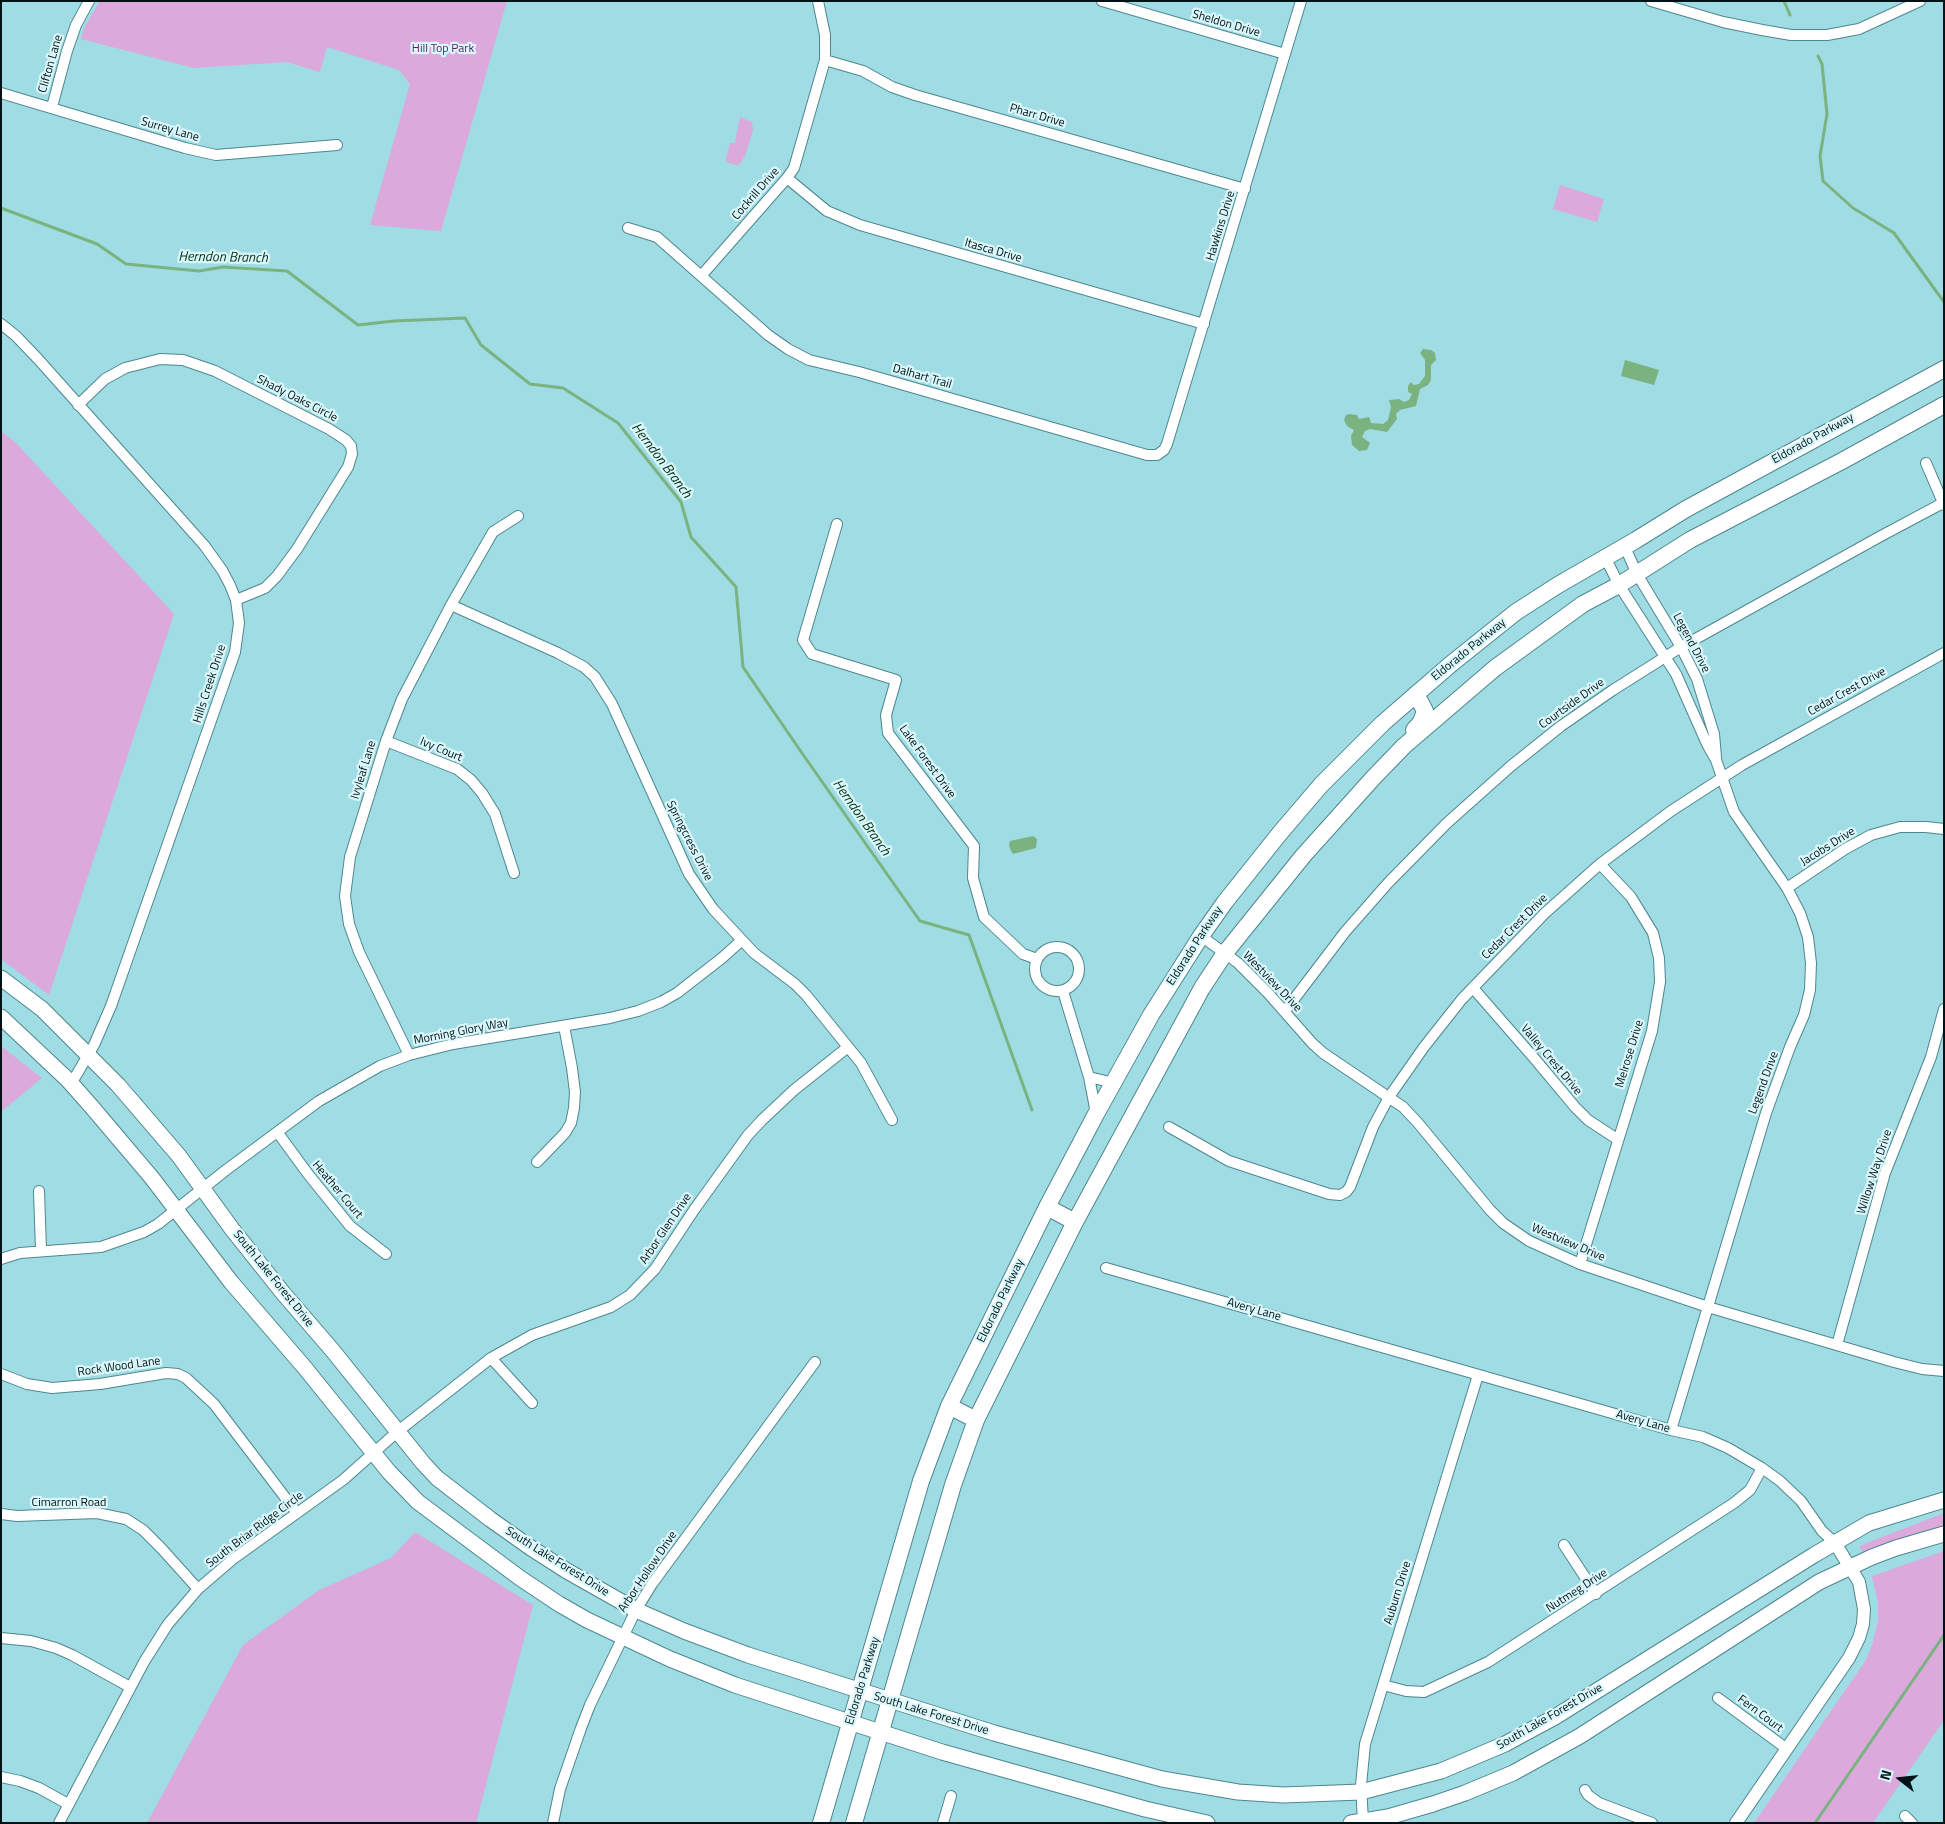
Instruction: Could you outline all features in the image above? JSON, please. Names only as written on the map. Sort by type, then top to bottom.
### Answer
[{"type":"main road","name":"Eldorado Parkway","points":[[821,1823],[921,1481],[949,1406],[1096,1114],[1151,1015],[1200,936],[1266,851],[1321,785],[1383,723],[1451,664],[1516,612],[1694,504],[1944,369]]},
{"type":"main road","points":[[854,1823],[953,1485],[976,1420],[1074,1222],[1202,988],[1225,954],[1303,856],[1404,746],[1495,668],[1583,604],[1619,585],[1690,540],[1842,461],[1944,405]]},
{"type":"main road","points":[[1380,772],[1384,761],[1421,722],[1426,711],[1416,694]]},
{"type":"main road","name":"South Lake Forest Drive","points":[[1,978],[42,1009],[118,1085],[178,1156],[232,1229],[333,1350],[397,1432],[437,1478],[490,1519],[567,1571],[636,1610],[684,1631],[748,1655],[860,1692],[1039,1746],[1171,1781],[1260,1794],[1361,1792],[1440,1771],[1478,1756],[1529,1732],[1835,1543],[1869,1524],[1944,1500]]},
{"type":"main road","points":[[1,1018],[18,1031],[71,1084],[135,1157],[231,1282],[305,1368],[374,1453],[418,1502],[490,1558],[559,1604],[670,1659],[727,1682],[881,1733],[1110,1799],[1184,1819],[1207,1823]]},
{"type":"main road","points":[[1047,1208],[1074,1222]]},
{"type":"main road","points":[[949,1406],[976,1420]]},
{"type":"main road","points":[[1356,1822],[1397,1814],[1465,1794],[1534,1762],[1580,1736],[1819,1582],[1850,1566],[1896,1548],[1944,1534]]},
{"type":"street","name":"Clifton Lane","points":[[52,108],[67,50],[76,25],[89,1]]},
{"type":"street","name":"Cockrill Drive","points":[[701,276],[787,178],[796,162],[825,60],[825,35],[818,1]]},
{"type":"street","name":"Sheldon Drive","points":[[1102,1],[1285,54]]},
{"type":"street","name":"Hawkins Drive","points":[[1159,454],[1167,444],[1301,1]]},
{"type":"street","points":[[1651,1],[1723,22],[1791,35],[1827,35],[1859,29],[1920,1]]},
{"type":"street","name":"Pharr Drive","points":[[825,60],[863,71],[892,87],[1245,189]]},
{"type":"street","name":"Surrey Lane","points":[[1,93],[185,148],[216,155],[337,145]]},
{"type":"street","name":"Itasca Drive","points":[[787,178],[828,211],[860,225],[1204,324]]},
{"type":"street","points":[[628,228],[657,237],[701,276]]},
{"type":"street","name":"Dalhart Trail","points":[[701,276],[768,335],[788,349],[809,360],[868,375],[1147,455],[1159,454]]},
{"type":"street","name":"Hills Creek Drive","points":[[1,324],[16,336],[204,545],[222,570],[236,600],[239,623],[235,652],[111,1006],[89,1054],[71,1084]]},
{"type":"street","name":"Shady Oaks Circle","points":[[78,405],[105,379],[125,368],[160,359],[183,360],[215,371],[329,429],[346,440],[351,446],[352,454],[348,467],[297,550],[265,588],[236,600]]},
{"type":"street","points":[[1926,462],[1943,504]]},
{"type":"street","name":"Courtside Drive","points":[[1285,1011],[1351,925],[1388,883],[1447,823],[1511,766],[1561,726],[1613,690],[1681,648],[1881,536],[1943,504]]},
{"type":"street","name":"Ivyleaf Lane","points":[[409,1055],[359,952],[349,924],[346,896],[350,857],[386,741],[402,699],[450,605],[493,532],[518,516]]},
{"type":"street","name":"Lake Forest Drive","points":[[837,524],[803,640],[812,654],[896,680],[886,715],[888,733],[974,846],[974,878],[984,917],[1023,954],[1037,959]]},
{"type":"street","name":"Legend Drive","points":[[1624,546],[1637,574],[1697,679],[1714,734],[1716,760]]},
{"type":"street","name":"Legend Drive","points":[[1605,557],[1619,585],[1676,674],[1716,760],[1734,812],[1788,888],[1800,913],[1808,937],[1811,963],[1810,990],[1804,1016],[1790,1047],[1766,1113],[1671,1430]]},
{"type":"street","name":"Springcress Drive","points":[[450,605],[558,653],[584,667],[595,677],[612,704],[689,874],[713,909],[742,941],[796,984],[848,1047],[861,1064],[892,1120]]},
{"type":"street","name":"Cedar Crest Drive","points":[[1169,1127],[1230,1161],[1317,1191],[1340,1195],[1350,1187],[1373,1126],[1389,1097],[1444,1020],[1545,913],[1600,864],[1670,811],[1722,778],[1944,653]]},
{"type":"street","name":"Ivy Court","points":[[386,741],[457,769],[472,780],[494,814],[514,873]]},
{"type":"street","name":"Jacobs Drive","points":[[1788,888],[1845,848],[1871,835],[1900,828],[1926,827],[1944,829]]},
{"type":"street","name":"Melrose Drive","points":[[1580,1264],[1617,1139],[1652,1031],[1660,982],[1659,958],[1653,933],[1632,897],[1600,864]]},
{"type":"street","name":"Westview Drive","points":[[1200,936],[1238,963],[1323,1053],[1403,1107],[1490,1210],[1503,1223],[1529,1241],[1580,1264],[1708,1307],[1894,1362],[1922,1369],[1944,1371]]},
{"type":"street","name":"Morning Glory Way","points":[[1,1259],[20,1253],[41,1250],[88,1248],[117,1243],[144,1232],[175,1211],[319,1101],[380,1066],[409,1055],[453,1044],[564,1026],[638,1011],[661,1002],[698,977],[742,941]]},
{"type":"street","points":[[1055,947],[1063,948],[1075,956],[1080,970],[1075,983],[1063,991],[1048,990],[1038,981],[1035,974],[1037,959],[1048,949],[1055,947]]},
{"type":"street","name":"Valley Crest Drive","points":[[1473,988],[1575,1107],[1588,1120],[1617,1139]]},
{"type":"street","points":[[1063,991],[1089,1078],[1096,1114]]},
{"type":"street","name":"Willow Way Drive","points":[[1837,1345],[1885,1173],[1931,1057],[1944,1009]]},
{"type":"street","points":[[537,1162],[565,1133],[574,1108],[575,1092],[564,1026]]},
{"type":"street","name":"Arbor Glen Drive","points":[[397,1432],[491,1358],[532,1335],[611,1307],[630,1295],[642,1284],[669,1250],[694,1210],[748,1135],[794,1090],[848,1047]]},
{"type":"street","points":[[1089,1078],[1114,1083]]},
{"type":"street","name":"Heather Court","points":[[278,1133],[350,1226],[386,1254]]},
{"type":"street","points":[[39,1191],[41,1250]]},
{"type":"street","name":"Avery Lane","points":[[1106,1268],[1671,1430],[1702,1437],[1728,1448],[1780,1481],[1801,1501],[1822,1531],[1835,1543],[1850,1566],[1859,1582],[1864,1609],[1863,1624],[1849,1658],[1736,1823]]},
{"type":"street","points":[[491,1358],[532,1403]]},
{"type":"street","name":"Arbor Hollow Drive","points":[[553,1823],[560,1789],[581,1728],[636,1610],[661,1572],[816,1362]]},
{"type":"street","name":"Rock Wood Lane","points":[[1,1374],[27,1384],[52,1388],[100,1384],[166,1373],[178,1374],[186,1378],[214,1404],[297,1514]]},
{"type":"street","name":"Auburn Drive","points":[[1356,1822],[1361,1792],[1365,1744],[1478,1375]]},
{"type":"street","name":"South Briar Ridge Circle","points":[[59,1823],[130,1687],[163,1631],[198,1589],[233,1559],[343,1480],[397,1432]]},
{"type":"street","name":"Nutmeg Drive","points":[[1382,1685],[1406,1691],[1424,1692],[1488,1662],[1596,1594],[1734,1503],[1750,1490],[1762,1468]]},
{"type":"street","name":"Cimarron Road","points":[[1,1514],[17,1516],[97,1513],[126,1519],[142,1530],[162,1549],[198,1589]]},
{"type":"street","points":[[1564,1545],[1596,1594]]},
{"type":"street","points":[[1,1638],[31,1641],[56,1648],[130,1687]]},
{"type":"street","name":"Fern Court","points":[[1718,1698],[1787,1749]]},
{"type":"street","points":[[1,1778],[20,1781],[39,1788],[68,1804]]},
{"type":"street","points":[[1585,1790],[1588,1795],[1599,1803],[1652,1823]]},
{"type":"street","points":[[942,1823],[951,1796]]},
{"type":"green space","name":"Hill Top Park","points":[[100,1],[507,1],[441,231],[370,225],[410,84],[399,70],[327,47],[320,72],[287,62],[194,68],[81,39],[84,28]]},
{"type":"green space","points":[[740,117],[752,122],[753,130],[745,156],[739,165],[735,165],[727,162],[726,159],[730,143],[735,143]]},
{"type":"green space","points":[[1560,185],[1604,199],[1597,222],[1553,209]]},
{"type":"green space","points":[[1,431],[16,443],[174,614],[49,995],[1,959]]},
{"type":"green space","points":[[1,1046],[42,1078],[1,1112]]},
{"type":"green space","points":[[1944,1513],[1944,1529],[1873,1552],[1864,1552],[1859,1548],[1864,1544]]},
{"type":"green space","points":[[415,1532],[533,1605],[476,1823],[147,1823],[243,1645],[319,1590],[391,1558]]},
{"type":"green space","points":[[1944,1551],[1944,1720],[1873,1823],[1754,1823],[1866,1660],[1878,1621],[1878,1602],[1872,1576]]},
{"type":"shaded area","points":[[1423,349],[1431,350],[1435,353],[1436,360],[1431,365],[1431,380],[1428,385],[1420,389],[1416,406],[1400,410],[1396,414],[1397,419],[1387,432],[1370,429],[1365,431],[1362,437],[1370,443],[1367,450],[1359,451],[1352,445],[1351,436],[1354,430],[1347,426],[1344,420],[1346,415],[1357,415],[1359,419],[1369,417],[1371,423],[1383,424],[1388,420],[1391,407],[1389,400],[1399,399],[1404,402],[1409,400],[1412,394],[1408,392],[1408,386],[1411,382],[1414,385],[1419,384],[1425,376],[1425,360],[1420,353]]},
{"type":"shaded area","points":[[1625,360],[1659,370],[1654,385],[1621,376]]},
{"type":"shaded area","points":[[1033,836],[1037,839],[1036,848],[1013,854],[1009,845],[1010,841]]},
{"type":"waterway","points":[[1784,1],[1790,15]]},
{"type":"waterway","points":[[1818,56],[1822,64],[1827,114],[1820,156],[1823,181],[1853,208],[1894,233],[1944,302]]},
{"type":"waterway","name":"Herndon Branch","points":[[1,208],[97,244],[126,264],[199,271],[223,267],[287,271],[358,325],[394,321],[465,318],[481,345],[530,384],[563,388],[618,423],[681,502],[691,537],[736,587],[743,667],[804,756],[920,921],[969,935],[1032,1110]]},
{"type":"waterway","points":[[1815,1823],[1944,1635]]}]
